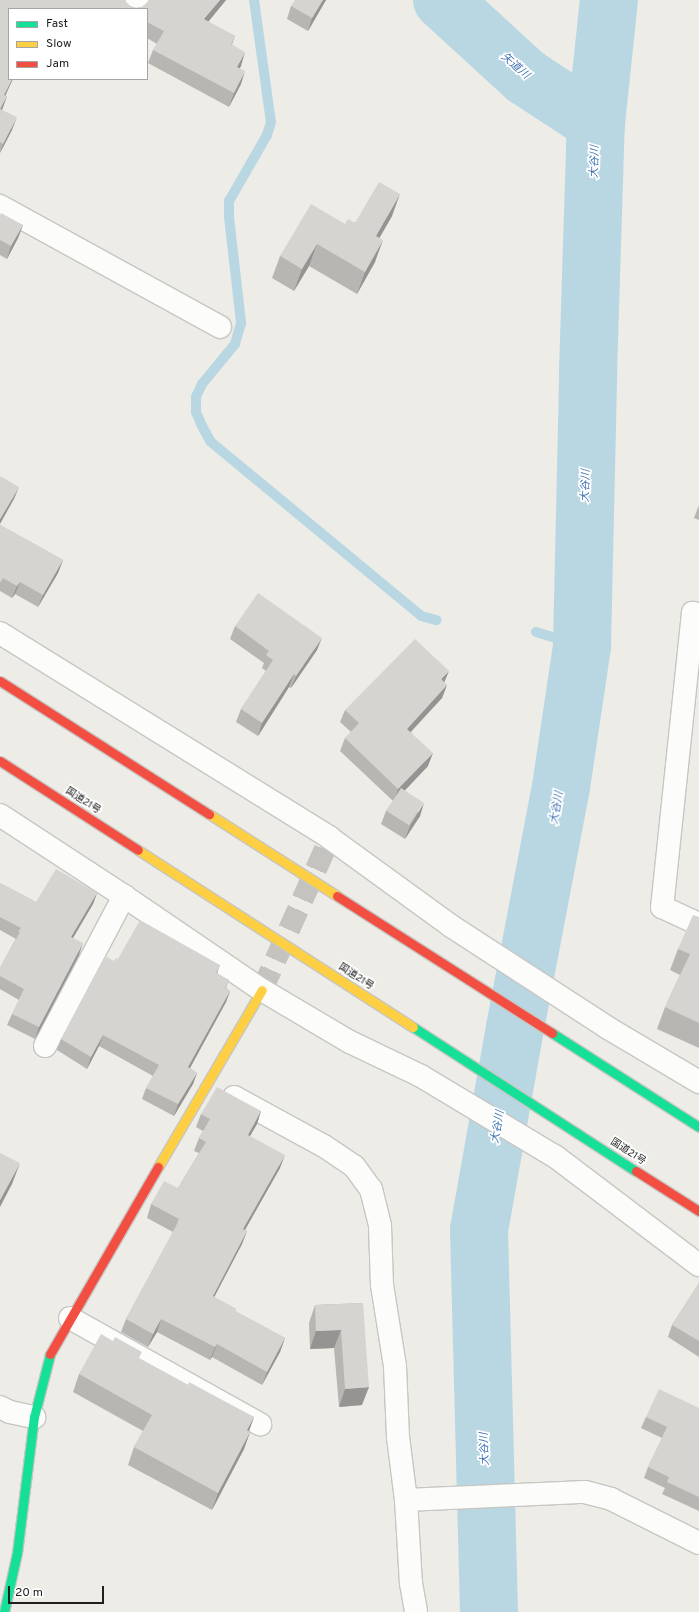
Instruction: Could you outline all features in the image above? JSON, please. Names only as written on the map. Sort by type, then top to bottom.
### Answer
[{"type":"main road","points":[[0,681],[699,1127]]},
{"type":"main road","name":"国道21号","points":[[0,761],[699,1211]]},
{"type":"main road","points":[[4,1612],[17,1553],[34,1417],[51,1351],[262,990]]},
{"type":"street","points":[[0,206],[220,327]]},
{"type":"street","points":[[699,616],[694,613],[662,907],[699,924]]},
{"type":"street","points":[[0,633],[330,838],[451,926],[608,1028],[699,1082]]},
{"type":"street","points":[[0,815],[124,896],[262,990],[350,1042],[421,1076],[556,1157],[699,1265]]},
{"type":"street","points":[[45,1046],[124,896]]},
{"type":"street","points":[[208,1084],[324,1146],[354,1166],[371,1189],[380,1226],[382,1285],[395,1366],[398,1437],[417,1499],[411,1583],[416,1612]]},
{"type":"street","points":[[70,1318],[260,1424]]},
{"type":"street","points":[[0,1407],[10,1412],[34,1417]]},
{"type":"street","points":[[417,1499],[585,1492],[611,1499],[699,1543]]},
{"type":"building","points":[[0,0],[126,0],[130,6],[136,8],[8,8],[8,80],[12,80],[4,95],[7,96],[0,109]]},
{"type":"building","points":[[149,0],[220,0],[204,19],[235,36],[231,44],[245,52],[237,67],[245,71],[234,93],[153,50],[164,31],[148,23],[148,8],[136,8],[142,7]]},
{"type":"building","points":[[295,0],[323,0],[312,18],[291,6]]},
{"type":"building","points":[[0,109],[17,117],[3,144],[0,142]]},
{"type":"building","points":[[379,182],[400,194],[376,236],[383,240],[365,272],[317,244],[302,269],[280,256],[311,204],[345,224],[348,219],[355,223]]},
{"type":"building","points":[[1,213],[23,225],[11,246],[0,240]]},
{"type":"building","points":[[0,476],[19,487],[0,519]]},
{"type":"building","points":[[0,525],[63,560],[43,595],[20,582],[17,586],[3,578],[0,583]]},
{"type":"building","points":[[258,593],[322,638],[296,676],[294,674],[262,723],[241,709],[273,660],[266,655],[269,651],[235,626]]},
{"type":"building","points":[[415,639],[449,671],[441,679],[447,685],[407,729],[433,753],[398,789],[345,738],[359,723],[345,710]]},
{"type":"building","points":[[401,788],[424,803],[409,825],[386,811]]},
{"type":"building","points":[[56,869],[97,893],[71,937],[83,943],[39,1027],[12,1014],[24,989],[0,976],[0,968],[21,928],[0,917],[0,883],[36,902]]},
{"type":"building","points":[[693,915],[699,917],[699,1023],[665,1007],[690,954],[678,949]]},
{"type":"building","points":[[140,920],[220,965],[216,973],[229,980],[225,988],[230,991],[188,1067],[197,1073],[178,1104],[146,1088],[159,1065],[103,1035],[91,1057],[61,1039],[105,956],[114,961],[116,958],[118,959]]},
{"type":"building","points":[[217,1087],[261,1111],[248,1135],[285,1155],[243,1229],[247,1231],[213,1296],[236,1309],[235,1311],[285,1338],[267,1372],[217,1344],[215,1347],[161,1319],[153,1334],[126,1319],[179,1219],[151,1204],[164,1181],[178,1188],[206,1142],[199,1138],[210,1119],[201,1114]]},
{"type":"building","points":[[0,1153],[20,1163],[0,1200]]},
{"type":"building","points":[[699,1283],[699,1341],[672,1325]]},
{"type":"building","points":[[363,1303],[369,1387],[345,1389],[341,1330],[316,1331],[315,1305]]},
{"type":"building","points":[[101,1334],[113,1341],[115,1337],[142,1352],[139,1358],[188,1385],[189,1382],[254,1417],[247,1430],[250,1432],[218,1493],[134,1447],[152,1415],[79,1374]]},
{"type":"building","points":[[659,1389],[699,1408],[699,1497],[667,1482],[669,1477],[648,1467],[667,1427],[646,1417]]},
{"type":"waterway","points":[[254,0],[271,122],[267,135],[229,201],[229,217],[241,323],[235,344],[202,384],[196,397],[196,412],[211,442],[421,616],[436,620]]},
{"type":"waterway","name":"矢道川","points":[[442,0],[526,77],[596,123]]},
{"type":"waterway","name":"大谷川","points":[[489,1612],[479,1230],[515,1028],[561,787],[582,646],[588,372],[596,123],[609,0]]},
{"type":"waterway","points":[[536,632],[582,646]]},
{"type":"tunnel","points":[[262,990],[330,838]]},
{"type":"traffic: fast","points":[[413,1027],[636,1171]]},
{"type":"traffic: fast","points":[[552,1033],[699,1127]]},
{"type":"traffic: fast","points":[[4,1612],[17,1553],[34,1417],[50,1354]]},
{"type":"traffic: slow","points":[[209,814],[337,896]]},
{"type":"traffic: slow","points":[[138,850],[413,1027]]},
{"type":"traffic: slow","points":[[158,1167],[262,990]]},
{"type":"traffic: jam","points":[[0,681],[209,814]]},
{"type":"traffic: jam","points":[[0,761],[138,850]]},
{"type":"traffic: jam","points":[[337,896],[552,1033]]},
{"type":"traffic: jam","points":[[50,1354],[158,1167]]},
{"type":"traffic: jam","points":[[636,1171],[699,1211]]}]
